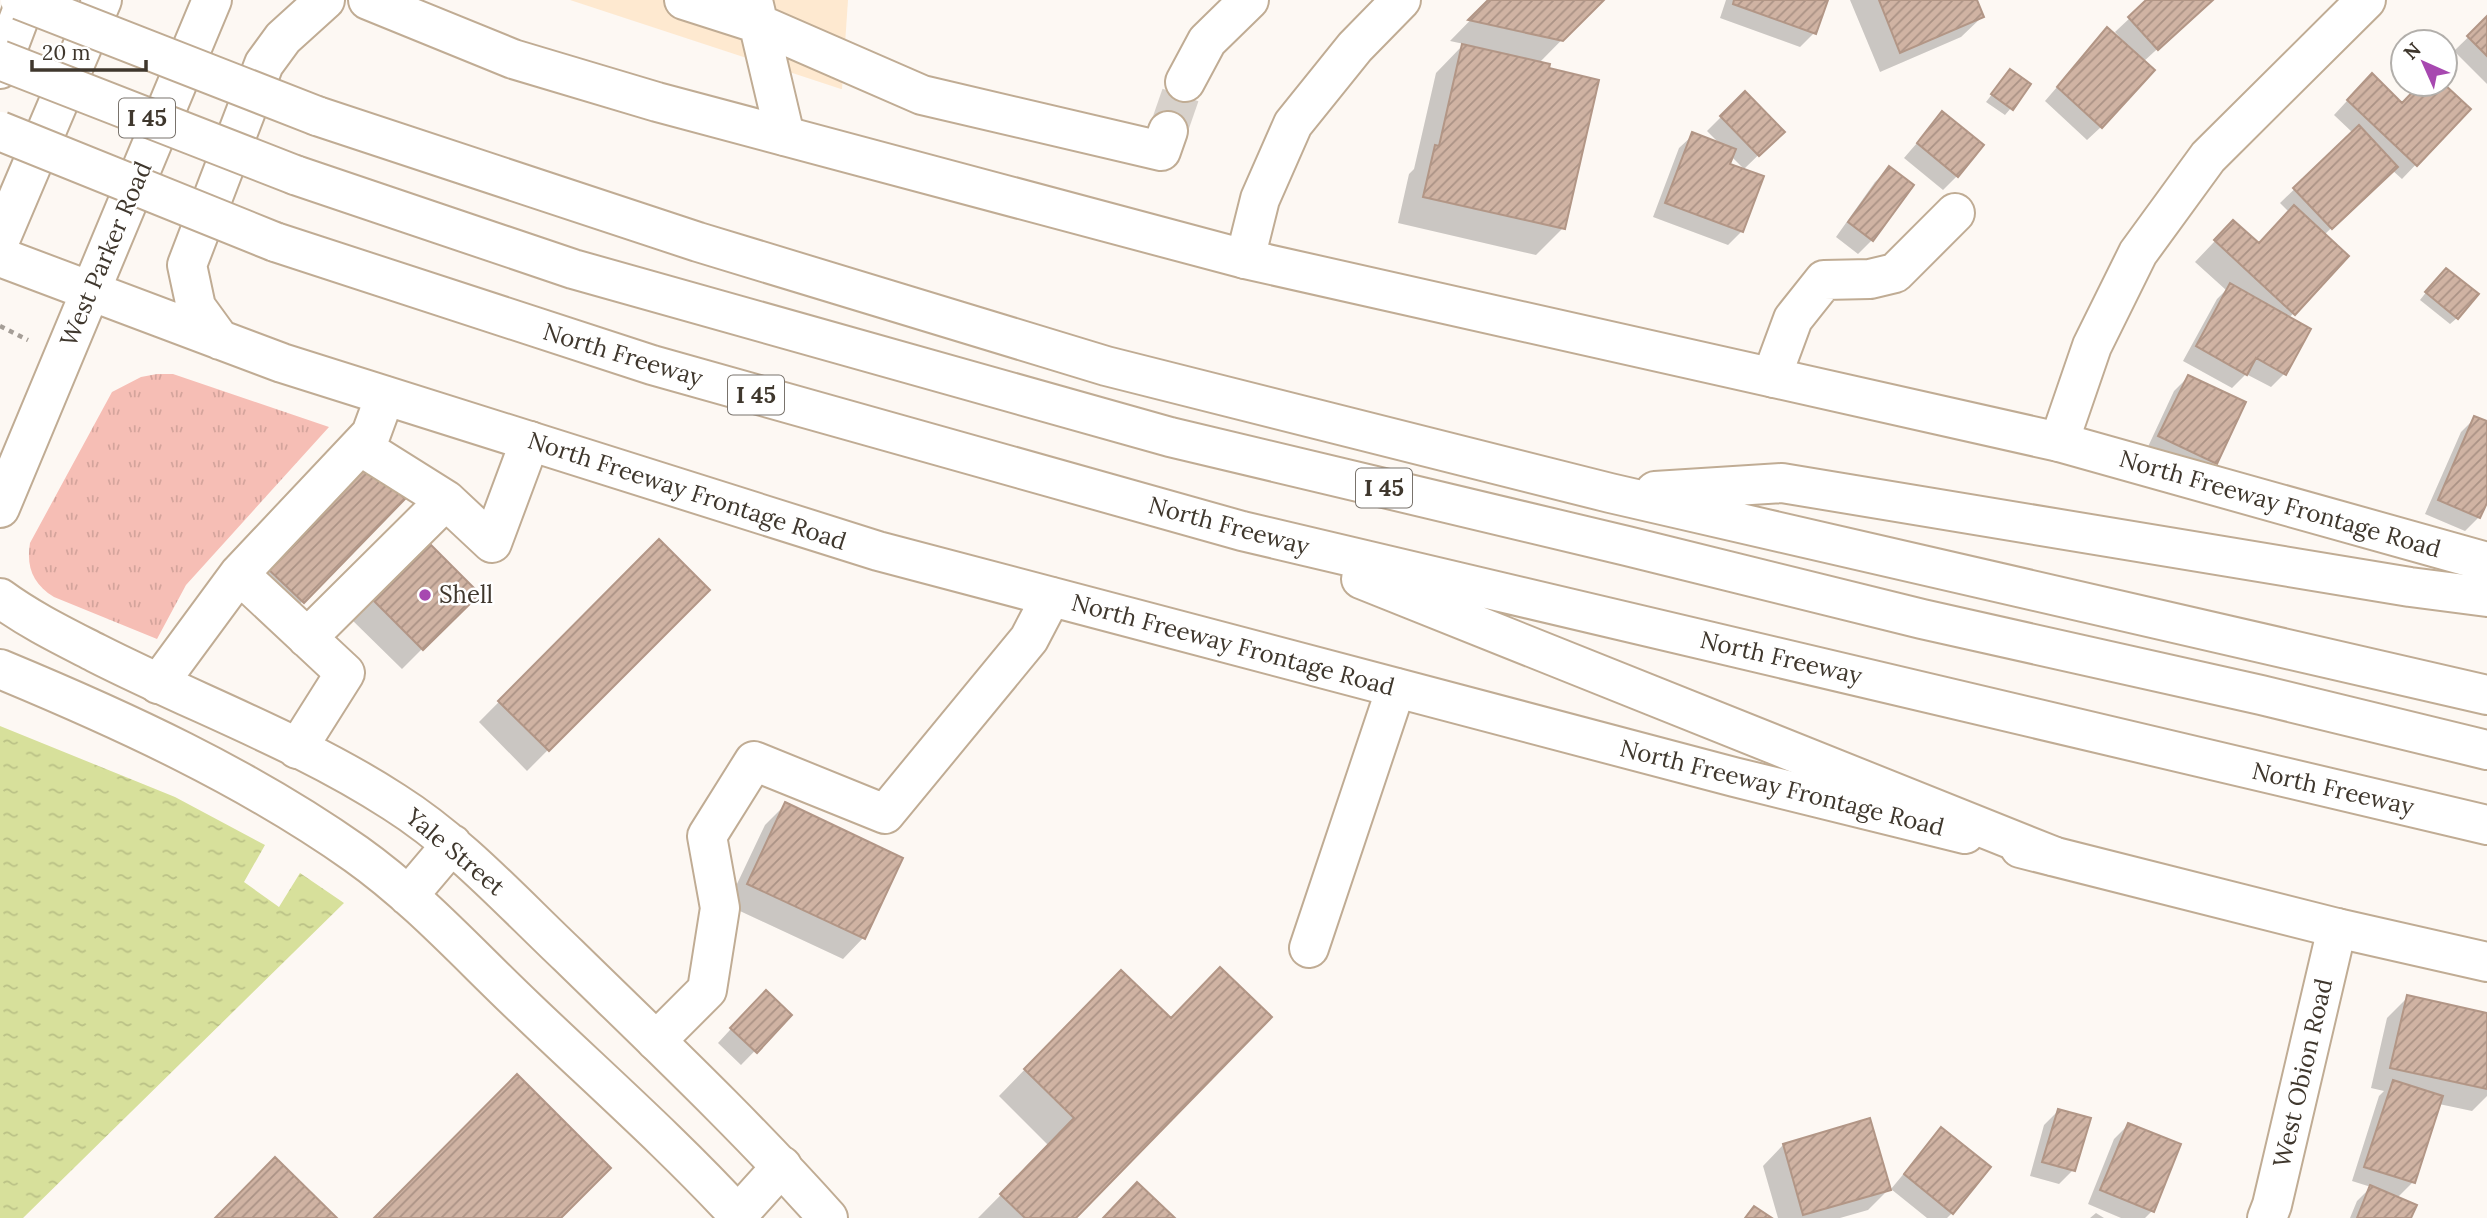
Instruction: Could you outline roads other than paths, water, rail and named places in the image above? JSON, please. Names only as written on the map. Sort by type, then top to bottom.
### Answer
[{"type":"main road","name":"I 45","points":[[20,0],[317,116],[698,242],[1106,366],[1610,493],[2487,695]]},
{"type":"main road","points":[[0,69],[26,0]]},
{"type":"main road","points":[[0,240],[102,0]]},
{"type":"main road","name":"West Parker Road","points":[[0,508],[212,0]]},
{"type":"main road","points":[[220,340],[196,307],[187,265],[264,64],[284,38],[325,0]]},
{"type":"main road","name":"North Freeway Frontage Road","points":[[368,0],[513,59],[657,102],[1245,259],[2059,442],[2487,562]]},
{"type":"main road","points":[[684,0],[756,12],[922,95],[1161,151],[1168,131]]},
{"type":"main road","points":[[1185,82],[1207,41],[1249,0]]},
{"type":"main road","points":[[1245,259],[1260,199],[1293,124],[1355,47],[1401,0]]},
{"type":"main road","points":[[2059,442],[2092,346],[2138,253],[2208,158],[2365,0]]},
{"type":"main road","points":[[756,12],[785,136]]},
{"type":"main road","name":"I 45","points":[[0,60],[295,175],[573,270],[1170,438],[2487,750]]},
{"type":"main road","name":"North Freeway","points":[[0,131],[275,242],[652,365],[1242,531],[2487,825]]},
{"type":"main road","points":[[1774,378],[1793,319],[1824,280],[1870,279],[1895,273],[1955,213]]},
{"type":"main road","name":"North Freeway Frontage Road","points":[[0,257],[282,363],[878,551],[1734,777],[2337,928],[2487,962]]},
{"type":"main road","points":[[158,684],[239,574],[371,434],[385,396]]},
{"type":"main road","points":[[360,446],[446,500],[492,543],[530,441]]},
{"type":"main road","points":[[1610,493],[1782,483],[2410,587],[2487,597]]},
{"type":"main road","points":[[307,638],[446,500]]},
{"type":"main road","points":[[1242,531],[2053,856]]},
{"type":"main road","points":[[239,574],[345,673],[297,749]]},
{"type":"main road","points":[[656,1041],[707,990],[720,908],[707,836],[754,761],[886,814],[1029,639],[1051,597]]},
{"type":"main road","name":"Yale Street","points":[[0,598],[29,619],[158,684],[297,749],[394,802],[452,844],[782,1166],[828,1218]]},
{"type":"main road","points":[[0,669],[72,699],[196,758],[302,819],[357,855],[408,896],[657,1133],[738,1217],[782,1166]]},
{"type":"main road","points":[[1309,948],[1396,688]]},
{"type":"main road","points":[[408,896],[452,844]]},
{"type":"main road","name":"West Obion Road","points":[[2267,1218],[2273,1205],[2337,928]]},
{"type":"water","points":[[0,726],[175,797],[265,845],[244,882],[279,907],[300,873],[344,903],[23,1218],[0,1218]]},
{"type":"tunnel","points":[[1168,131],[1185,82]]},
{"type":"place","name":"Shell","points":[[425,595]]}]
